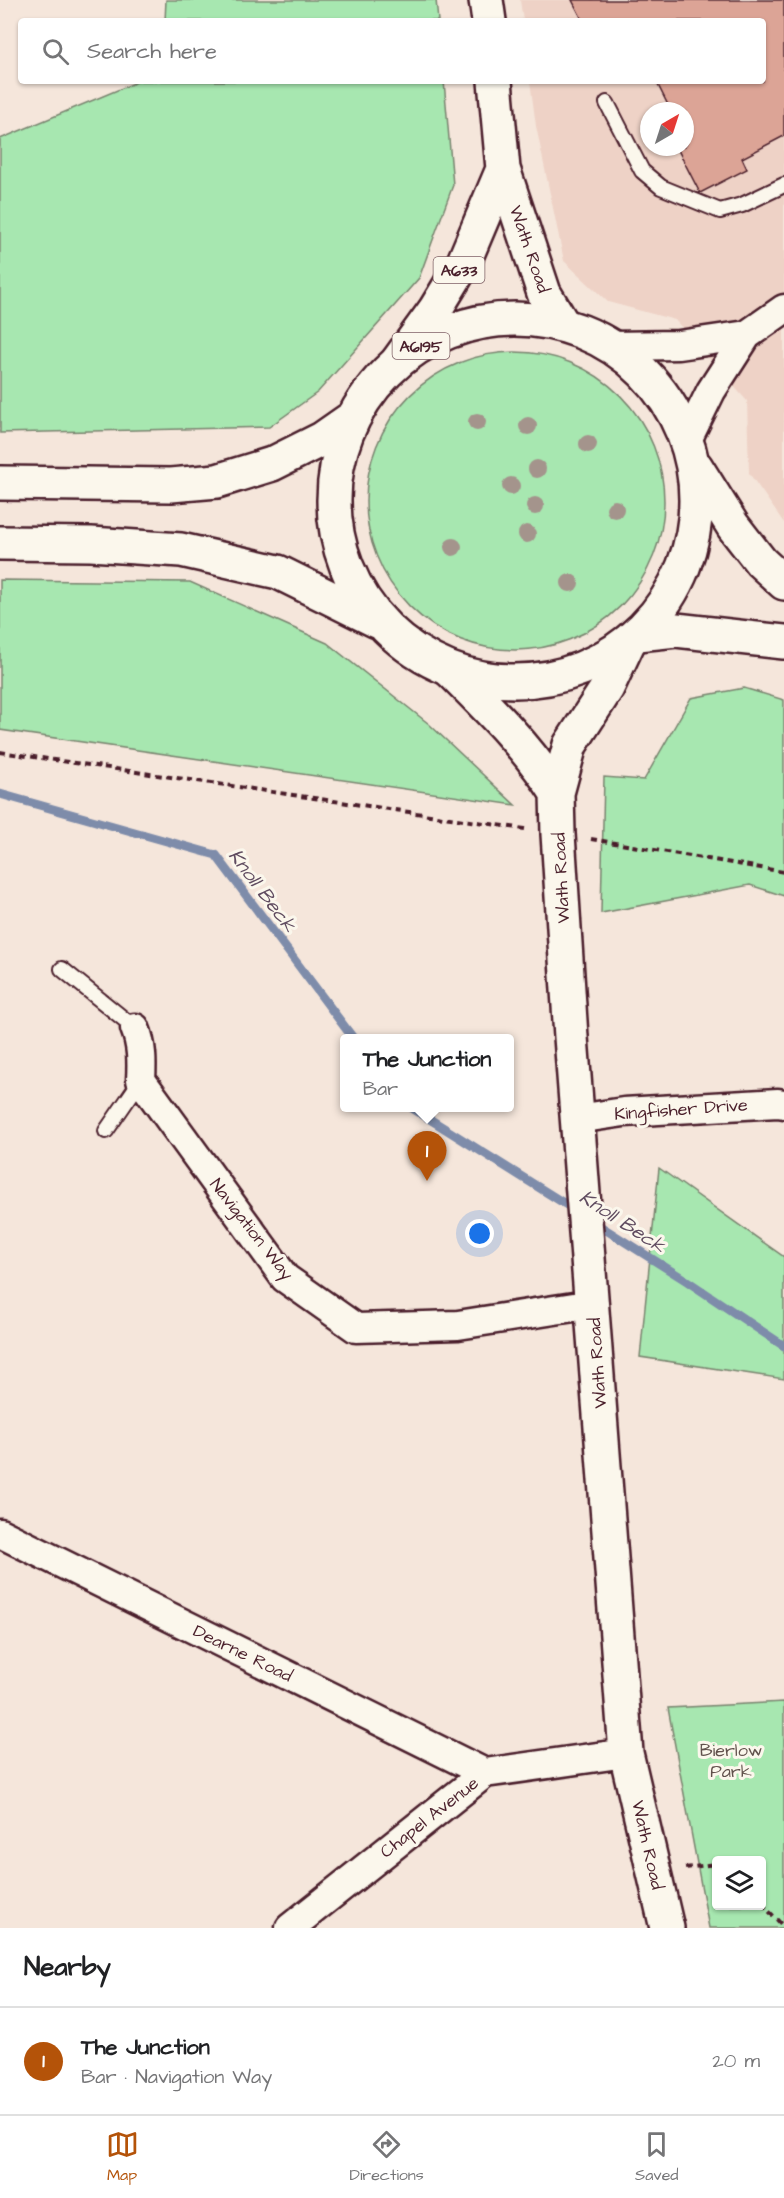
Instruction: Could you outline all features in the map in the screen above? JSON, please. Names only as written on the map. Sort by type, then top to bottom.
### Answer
[{"type":"main road","points":[[486,0],[489,18]]},
{"type":"main road","name":"Wath Road","points":[[495,84],[503,170],[544,293],[563,326]]},
{"type":"main road","name":"Wath Road","points":[[398,362],[435,310],[463,264],[503,170]]},
{"type":"main road","name":"A6195","points":[[384,625],[357,589],[340,547],[334,503],[339,458],[355,416],[373,387],[398,362],[435,338],[476,323],[520,319],[563,326],[610,346],[642,372],[668,404],[690,452],[733,526],[760,562],[784,582]]},
{"type":"main road","name":"A6195","points":[[0,483],[171,485],[217,481],[272,464],[322,438],[355,416]]},
{"type":"main road","name":"A6195","points":[[0,543],[91,544],[181,550],[278,572],[384,625],[414,650],[449,669],[495,680],[543,679],[589,666],[634,638],[663,606],[681,574],[693,538],[697,500],[690,452]]},
{"type":"main road","name":"A6195","points":[[634,638],[676,630],[784,642]]},
{"type":"main road","points":[[557,793],[570,745],[607,688],[634,638]]},
{"type":"main road","points":[[449,669],[513,734],[538,763],[557,793]]},
{"type":"main road","name":"Wath Road","points":[[557,793],[577,1119],[626,1754],[667,1928]]},
{"type":"street","points":[[690,452],[711,391],[747,335],[784,309]]},
{"type":"street","points":[[610,346],[679,345],[747,335]]},
{"type":"street","points":[[135,1028],[142,1059],[141,1080]]},
{"type":"street","name":"Navigation Way","points":[[141,1080],[285,1278],[356,1328],[458,1325],[593,1304]]},
{"type":"street","name":"Kingfisher Drive","points":[[577,1119],[624,1112],[784,1104]]},
{"type":"street","name":"Dearne Road","points":[[0,1533],[485,1773]]},
{"type":"street","name":"Chapel Avenue","points":[[290,1928],[485,1773],[626,1754]]},
{"type":"lane","points":[[607,103],[642,171],[660,187],[720,211],[742,205],[784,185]]},
{"type":"lane","points":[[62,969],[135,1028]]},
{"type":"lane","points":[[106,1131],[141,1080]]},
{"type":"path","points":[[0,752],[558,834],[784,872]]},
{"type":"path","points":[[766,1908],[784,1927]]},
{"type":"shaded area","points":[[520,0],[784,0],[784,523],[749,473],[747,401],[675,320],[608,302],[564,261],[536,126],[530,84],[766,84],[766,18],[523,18]]},
{"type":"green space","points":[[166,0],[436,0],[438,18],[165,18]]},
{"type":"green space","points":[[132,84],[444,84],[453,185],[419,278],[318,392],[269,427],[0,433],[0,139]]},
{"type":"green space","points":[[515,352],[544,355],[572,364],[598,377],[620,396],[639,418],[652,444],[661,472],[664,501],[661,530],[652,558],[639,584],[620,606],[598,625],[572,638],[544,647],[515,650],[486,647],[458,638],[432,625],[410,606],[391,584],[378,558],[369,530],[366,501],[369,472],[378,444],[391,418],[410,396],[432,377],[458,364],[486,355]]},
{"type":"green space","points":[[0,580],[190,582],[327,643],[429,724],[515,805],[0,730]]},
{"type":"green space","points":[[744,688],[784,700],[784,896],[750,885],[601,913],[604,777],[644,780],[691,698]]},
{"type":"green space","points":[[659,1168],[784,1257],[784,1379],[640,1357]]},
{"type":"green space","name":"Bierlow Park","points":[[784,1702],[784,1928],[709,1928],[668,1708]]},
{"type":"building","points":[[572,0],[784,0],[784,136],[742,158],[747,169],[700,193],[681,156],[694,156],[694,102],[666,102],[658,84],[766,84],[766,18],[581,18]]},
{"type":"waterway","name":"Knoll Beck","points":[[0,794],[216,855],[350,1034]]},
{"type":"waterway","name":"Knoll Beck","points":[[418,1112],[578,1212]]},
{"type":"waterway","name":"Knoll Beck","points":[[592,1221],[784,1346]]},
{"type":"place","name":"The Junction","points":[[427,1181]]}]
